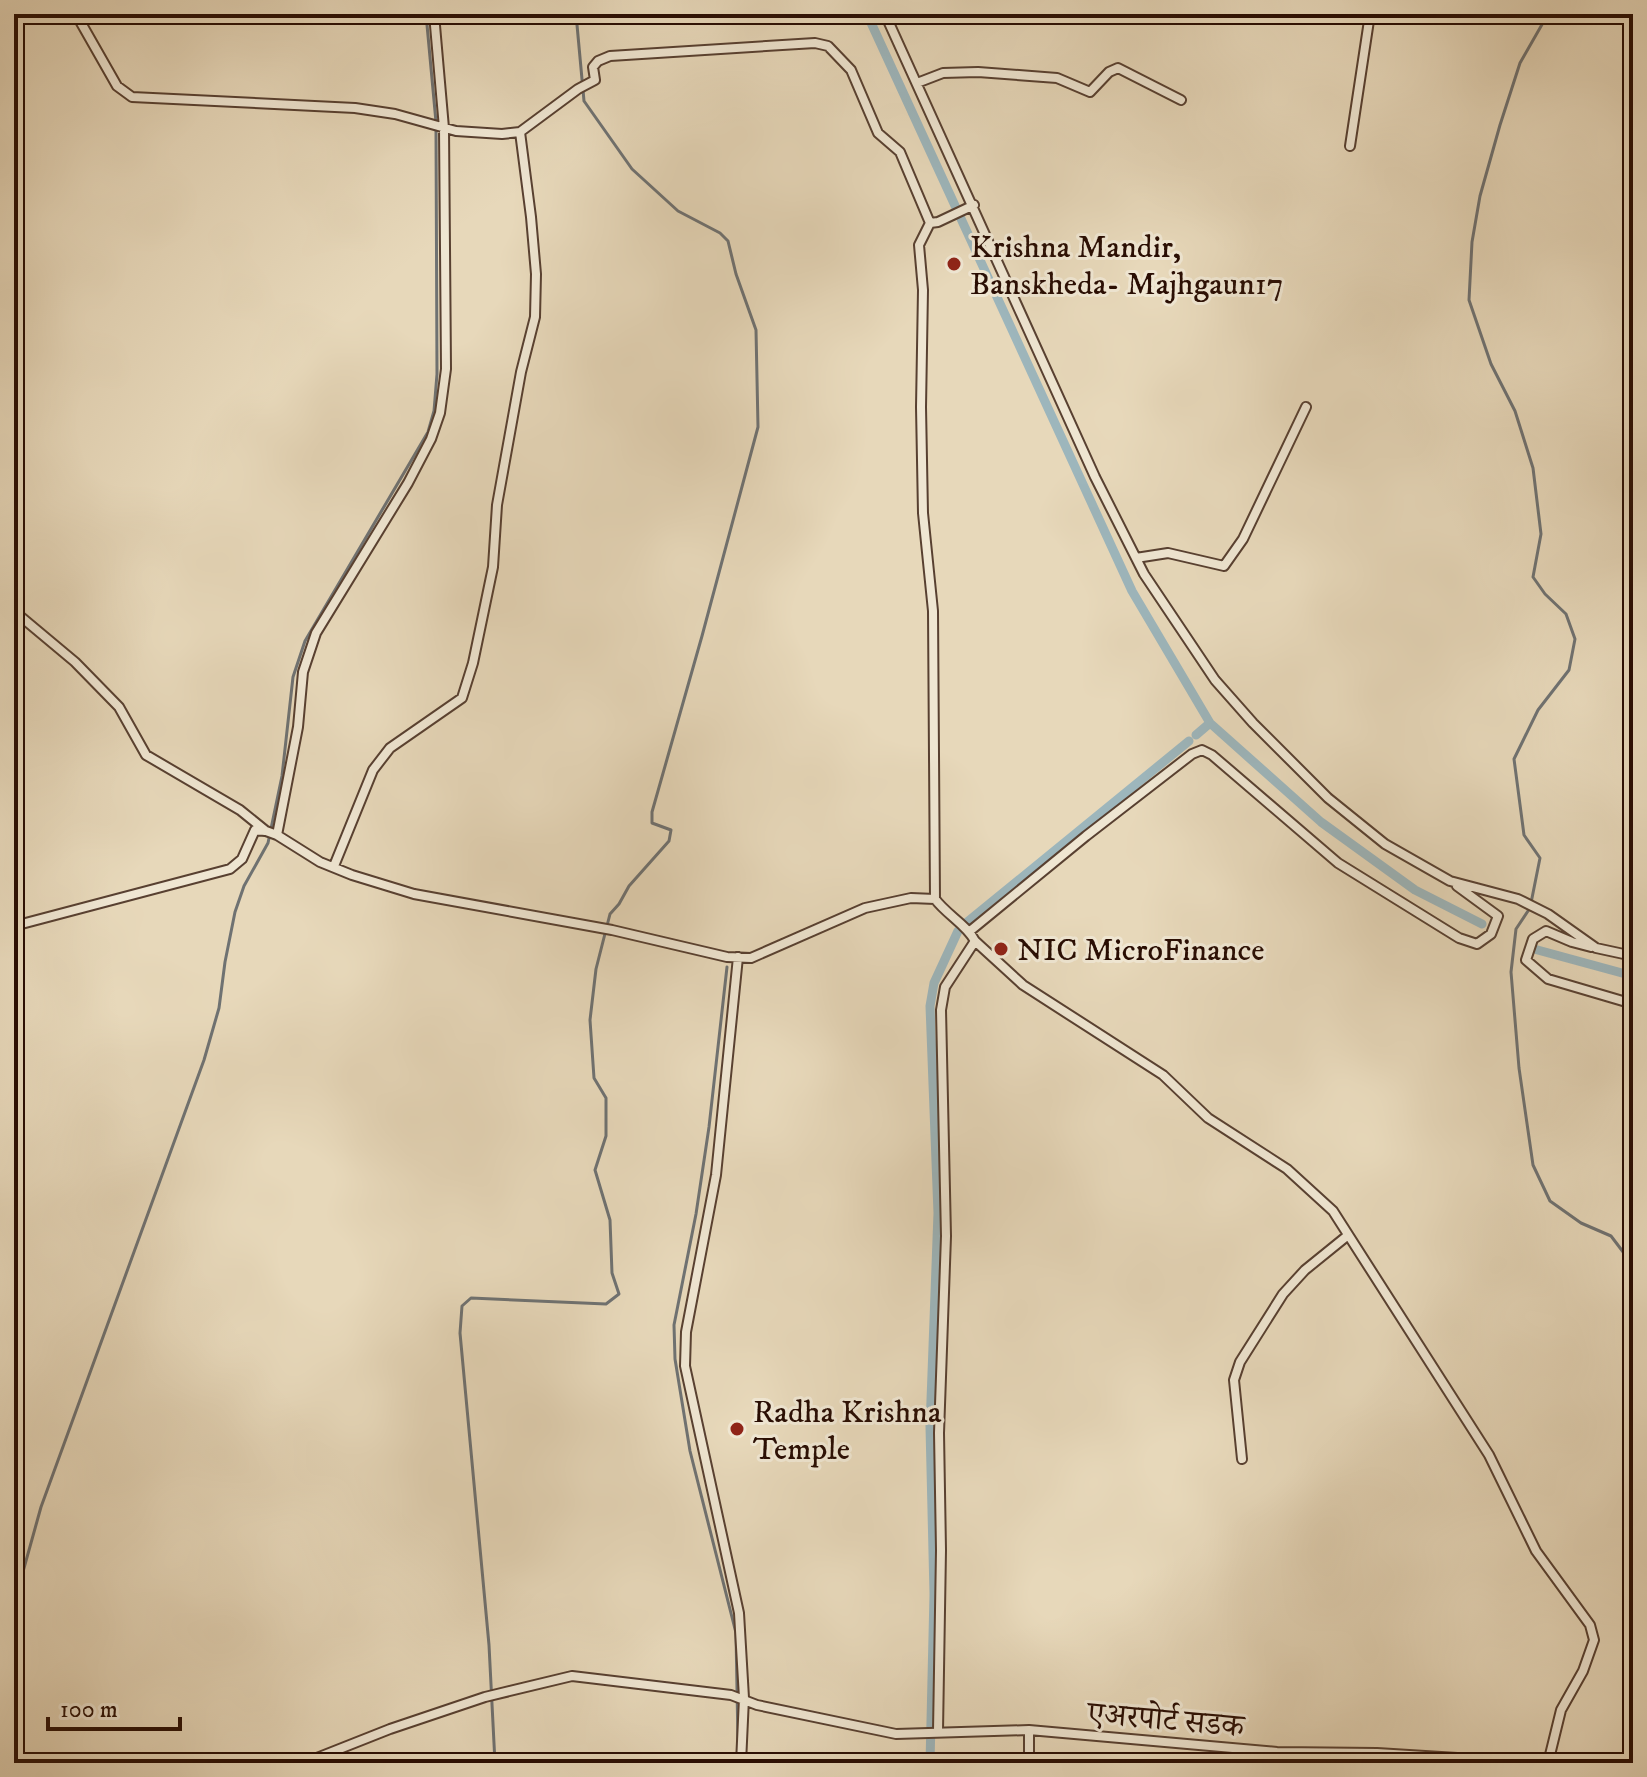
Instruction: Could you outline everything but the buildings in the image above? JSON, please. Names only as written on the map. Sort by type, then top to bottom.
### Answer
[{"type":"street","points":[[76,14],[117,86],[132,97],[355,108],[474,133],[520,132],[595,80],[593,67],[610,56],[815,43],[828,46],[851,70],[878,133],[900,152],[935,222]]},
{"type":"street","points":[[277,835],[298,727],[303,672],[316,633],[408,483],[431,439],[440,413],[446,369],[434,14]]},
{"type":"street","points":[[885,14],[1089,464],[1144,574],[1215,680],[1328,798],[1385,844],[1450,881],[1498,916],[1491,934],[1477,944],[1459,938],[1338,863],[1212,755],[1202,750],[1192,754],[1086,836],[970,931]]},
{"type":"street","points":[[1350,146],[1370,14]]},
{"type":"street","points":[[917,83],[943,73],[978,72],[1057,78],[1090,92],[1109,72],[1118,68],[1181,100]]},
{"type":"street","points":[[334,866],[373,770],[390,748],[462,698],[473,663],[493,567],[497,505],[521,372],[535,317],[536,274],[520,132]]},
{"type":"street","points":[[974,205],[935,222],[919,245],[923,290],[923,513],[933,611],[935,899],[945,913],[970,931],[975,941],[1023,985],[1163,1075],[1208,1118],[1287,1169],[1333,1211],[1489,1455],[1536,1551],[1590,1625],[1594,1640],[1583,1671],[1561,1710],[1548,1763]]},
{"type":"street","points":[[1136,558],[1168,553],[1224,566],[1243,539],[1306,407]]},
{"type":"street","points":[[14,611],[75,662],[119,707],[146,755],[240,810],[266,831]]},
{"type":"street","points":[[14,926],[230,869],[242,859],[255,830],[277,835],[320,862],[352,875],[414,894],[607,929],[727,957],[751,958],[865,908],[911,898],[935,899]]},
{"type":"street","points":[[1450,881],[1518,899],[1548,914],[1596,948]]},
{"type":"street","points":[[1633,956],[1572,942],[1546,931],[1533,939],[1526,960],[1548,979],[1633,1004]]},
{"type":"street","points":[[937,1731],[941,1550],[939,1433],[946,1236],[941,1010],[945,987],[975,941]]},
{"type":"street","points":[[738,957],[716,1175],[686,1332],[685,1366],[739,1613],[741,1763]]},
{"type":"street","points":[[1242,1459],[1234,1380],[1240,1362],[1283,1294],[1305,1270],[1347,1236]]},
{"type":"street","name":"एअरपोर्ट सडक","points":[[304,1763],[390,1729],[485,1697],[572,1676],[738,1697],[757,1705],[896,1734],[1029,1730],[1277,1752],[1377,1753],[1537,1763]]},
{"type":"street","points":[[1029,1730],[1029,1763]]},
{"type":"waterway","points":[[426,14],[436,122]]},
{"type":"waterway","points":[[495,1763],[489,1645],[460,1333],[462,1306],[471,1298],[606,1304],[619,1294],[612,1273],[610,1220],[595,1170],[606,1136],[606,1098],[594,1078],[590,1020],[596,969],[610,914],[629,886],[669,841],[671,830],[652,823],[652,812],[758,427],[756,330],[728,241],[720,233],[678,211],[632,169],[584,101],[576,14]]},
{"type":"waterway","points":[[867,14],[1132,591],[1210,723],[1321,822],[1415,890],[1482,924]]},
{"type":"waterway","points":[[1548,14],[1520,63],[1480,196],[1472,242],[1469,300],[1491,364],[1515,411],[1533,468],[1541,534],[1533,577],[1566,614],[1575,639],[1569,670],[1538,710],[1514,759],[1524,835],[1540,858],[1530,908],[1516,929],[1511,972],[1519,1068],[1533,1165],[1550,1201],[1581,1223],[1611,1236],[1633,1265]]},
{"type":"waterway","points":[[14,1604],[41,1507],[204,1060],[219,1008],[235,912],[244,886],[268,843],[282,776],[293,677],[305,641],[428,432],[434,411],[437,374],[436,129]]},
{"type":"waterway","points":[[1196,735],[1210,723]]},
{"type":"waterway","points":[[966,923],[1189,741]]},
{"type":"waterway","points":[[930,1763],[934,1594],[930,1427],[938,1213],[930,1006],[934,983],[958,931]]},
{"type":"waterway","points":[[1534,949],[1633,976]]},
{"type":"waterway","points":[[727,967],[709,1127],[674,1325],[675,1359],[690,1451],[736,1633],[738,1744]]},
{"type":"place","name":"Krishna Mandir, Banskheda- Majhgaun17","points":[[954,264]]},
{"type":"place","name":"NIC MicroFinance","points":[[1001,949]]},
{"type":"place","name":"Radha Krishna Temple","points":[[737,1429]]}]
